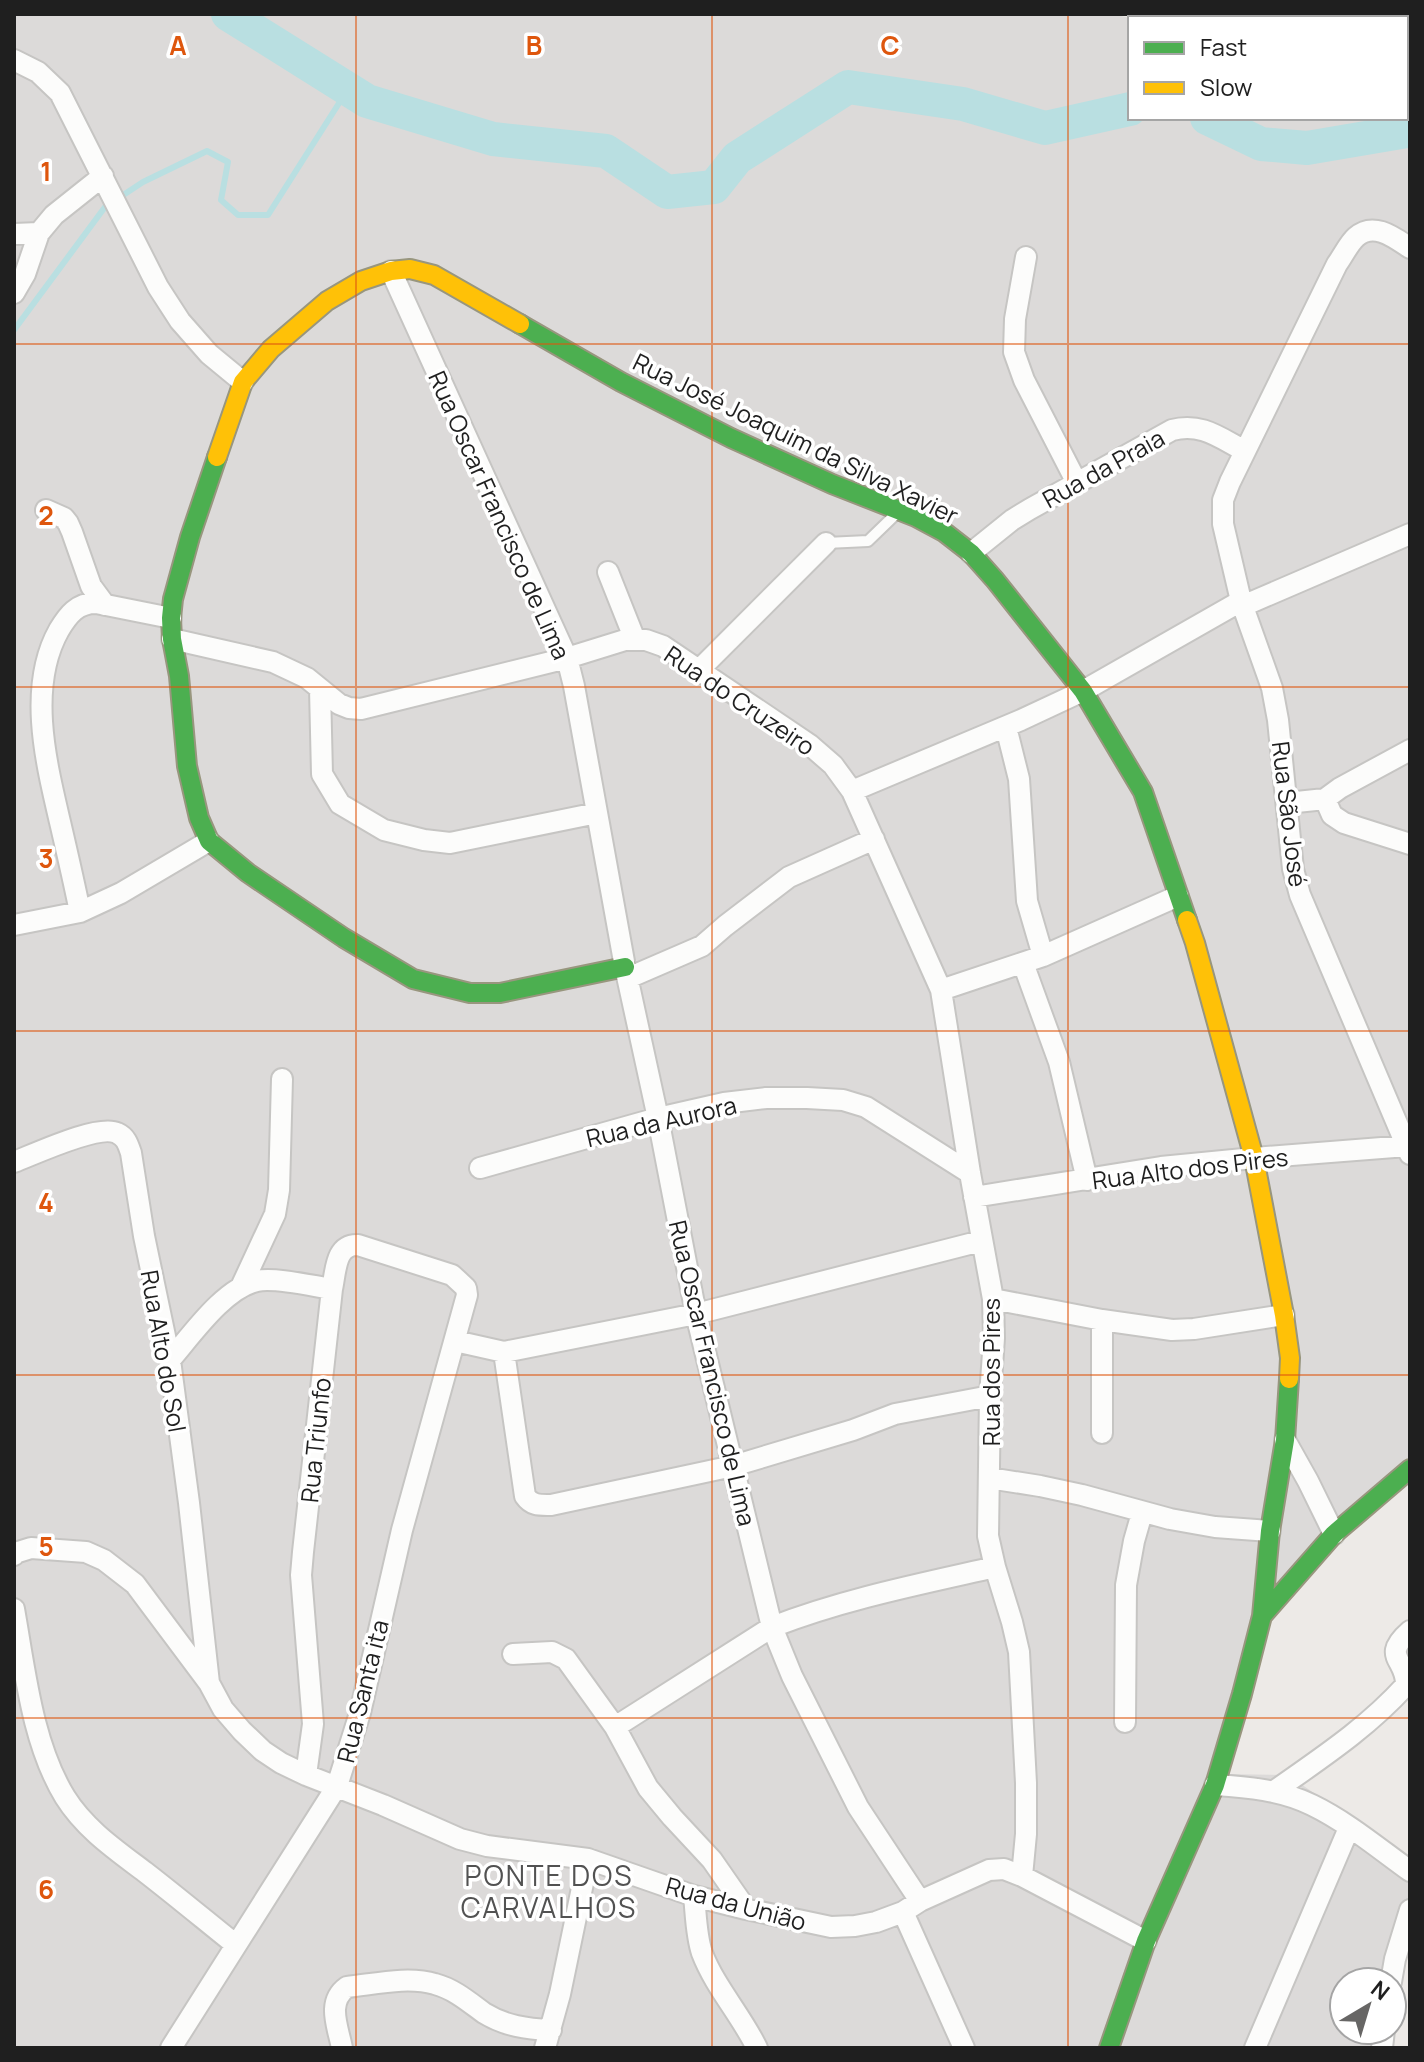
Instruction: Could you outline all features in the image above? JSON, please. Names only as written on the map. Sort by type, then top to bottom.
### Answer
[{"type":"street","points":[[14,60],[38,72],[60,93],[158,287],[180,321],[209,354],[243,382]]},
{"type":"street","points":[[14,293],[25,274],[39,233],[54,215],[106,182]]},
{"type":"street","name":"Rua São José","points":[[1408,1150],[1300,895],[1293,869],[1272,688],[1241,601],[1223,524],[1223,500],[1337,264],[1357,236],[1372,230],[1388,234],[1410,248]]},
{"type":"street","points":[[14,234],[39,233]]},
{"type":"street","points":[[1026,257],[1015,319],[1014,352],[1024,380],[1077,483]]},
{"type":"street","name":"Rua José Joaquim da Silva Xavier","points":[[209,841],[199,818],[187,766],[179,676],[172,639],[173,599],[190,537],[243,382],[271,349],[327,301],[361,281],[391,271],[410,269],[434,275],[635,389],[774,458],[916,517],[944,532],[971,553],[995,580],[1083,691],[1143,792],[1195,943],[1254,1158],[1290,1358],[1285,1440],[1270,1531],[1262,1616],[1242,1694],[1215,1785],[1146,1941],[1109,2048]]},
{"type":"street","name":"Rua Oscar Francisco de Lima","points":[[391,271],[567,658],[696,1314],[772,1627],[792,1676],[912,1906],[964,2048]]},
{"type":"street","name":"Rua da Praia","points":[[971,553],[1012,520],[1172,430],[1186,426],[1210,433],[1245,451]]},
{"type":"street","points":[[46,510],[68,523],[91,586],[105,605]]},
{"type":"street","points":[[852,791],[1006,727],[1083,691],[1241,601],[1252,602],[1410,534]]},
{"type":"street","points":[[699,670],[826,543]]},
{"type":"street","points":[[608,572],[635,640]]},
{"type":"street","points":[[80,912],[42,735],[44,683],[53,641],[67,617],[85,603],[171,618]]},
{"type":"street","name":"Rua do Cruzeiro","points":[[172,639],[273,662],[300,674],[339,704],[361,709],[567,658],[625,640],[646,640],[663,646],[810,745],[833,765],[852,791]]},
{"type":"street","points":[[320,689],[322,774],[340,804],[384,830],[450,843],[597,813]]},
{"type":"street","points":[[1006,727],[1019,779],[1033,960],[1087,1180]]},
{"type":"street","points":[[1287,803],[1325,799],[1410,750]]},
{"type":"street","name":"Rua dos Pires","points":[[852,791],[941,990],[993,1299],[988,1536],[1019,1652],[1026,1783],[1022,1876]]},
{"type":"street","points":[[1325,799],[1332,815],[1344,823],[1410,844]]},
{"type":"street","points":[[14,925],[80,912],[121,893],[209,841],[248,873],[332,930],[413,979],[470,993],[500,993],[627,973],[702,946],[789,877],[874,839]]},
{"type":"street","points":[[941,990],[1033,960],[1178,896]]},
{"type":"street","points":[[241,1287],[275,1214],[279,1190],[282,1079]]},
{"type":"street","name":"Rua da Aurora","points":[[480,1168],[658,1118],[724,1103],[766,1098],[843,1100],[866,1107],[970,1173]]},
{"type":"street","name":"Rua Alto do Sol","points":[[14,1162],[79,1136],[107,1130],[127,1140],[170,1360],[209,1683]]},
{"type":"street","name":"Rua Alto dos Pires","points":[[974,1197],[1161,1167],[1254,1158],[1408,1150]]},
{"type":"street","points":[[455,1341],[504,1352],[696,1314],[981,1241]]},
{"type":"street","name":"Rua Triunfo","points":[[306,1775],[313,1724],[301,1575],[332,1289],[339,1255],[350,1244],[358,1245],[452,1275],[466,1288],[467,1295]]},
{"type":"street","points":[[170,1360],[224,1300],[241,1287],[270,1280],[332,1289]]},
{"type":"street","name":"Rua Santa ita","points":[[171,2048],[337,1786],[360,1713],[406,1515],[467,1295]]},
{"type":"street","points":[[993,1299],[1172,1330],[1284,1315]]},
{"type":"street","points":[[1102,1320],[1102,1433]]},
{"type":"street","points":[[504,1352],[525,1496],[538,1505],[551,1505],[733,1466],[895,1414],[990,1396]]},
{"type":"street","points":[[1285,1440],[1334,1534]]},
{"type":"street","points":[[1262,1616],[1334,1534],[1410,1469]]},
{"type":"street","points":[[989,1478],[1082,1495],[1142,1513],[1215,1527],[1270,1531]]},
{"type":"street","points":[[1125,1722],[1126,1585],[1142,1513]]},
{"type":"street","name":"Rua da União","points":[[14,1555],[31,1548],[86,1552],[104,1560],[135,1584],[209,1683],[223,1709],[263,1751],[306,1775],[460,1839],[487,1846],[588,1859],[694,1896],[831,1927],[865,1924],[989,1870],[1004,1869],[1146,1941]]},
{"type":"street","points":[[615,1727],[772,1627],[891,1590],[995,1567]]},
{"type":"street","points":[[14,1609],[29,1699],[53,1775],[65,1798],[107,1844],[236,1945]]},
{"type":"street","points":[[1273,1792],[1364,1727],[1406,1685],[1396,1653],[1404,1636]]},
{"type":"street","points":[[513,1654],[552,1652],[566,1659],[615,1727],[648,1788],[706,1853],[746,1909]]},
{"type":"street","points":[[1215,1785],[1273,1792],[1311,1804],[1410,1871]]},
{"type":"street","points":[[1255,2048],[1349,1828]]},
{"type":"street","points":[[342,2048],[334,2010],[335,1999],[340,1992],[347,1987],[415,1980],[436,1984],[487,2015],[525,2029],[548,2043],[588,1859]]},
{"type":"street","points":[[694,1896],[701,1951],[712,1975],[757,2048]]},
{"type":"street","points":[[1394,1966],[1410,1910]]},
{"type":"lane","points":[[826,543],[868,541],[899,511]]},
{"type":"shaded area","points":[[14,14],[1112,14],[1128,18],[1128,120],[1408,120],[1410,96],[1410,1468],[1256,1605],[1213,1774],[1288,1775],[1410,1860],[1410,1897],[1392,1954],[1392,1966],[1328,1966],[1328,2046],[1388,2048],[14,2048]]},
{"type":"waterway","points":[[228,14],[367,101],[493,139],[606,151],[667,192],[714,187],[737,158],[848,87],[963,104],[1045,128],[1128,109]]},
{"type":"waterway","points":[[14,330],[105,207],[143,182],[207,151],[228,162],[221,200],[238,215],[268,215],[348,89]]},
{"type":"waterway","points":[[1211,120],[1261,144],[1307,148],[1407,131],[1410,127]]},
{"type":"traffic: fast","points":[[520,324],[621,382],[731,438],[832,484],[916,517],[944,532],[971,553],[1083,691],[1143,792],[1187,920]]},
{"type":"traffic: fast","points":[[217,457],[190,537],[171,618],[187,766],[199,818],[209,841],[248,873],[344,938],[413,979],[470,993],[500,993],[625,967]]},
{"type":"traffic: fast","points":[[1109,2048],[1146,1941],[1215,1785],[1242,1694],[1262,1616],[1270,1531],[1285,1440],[1289,1379]]},
{"type":"traffic: fast","points":[[1262,1616],[1334,1534],[1410,1469]]},
{"type":"traffic: slow","points":[[217,457],[243,382],[271,349],[327,301],[361,281],[391,271],[410,269],[434,275],[520,324]]},
{"type":"traffic: slow","points":[[1187,920],[1254,1158],[1284,1315],[1290,1358],[1289,1379]]},
{"type":"district","name":"PONTE DOS CARVALHOS","points":[[549,1891]]}]
